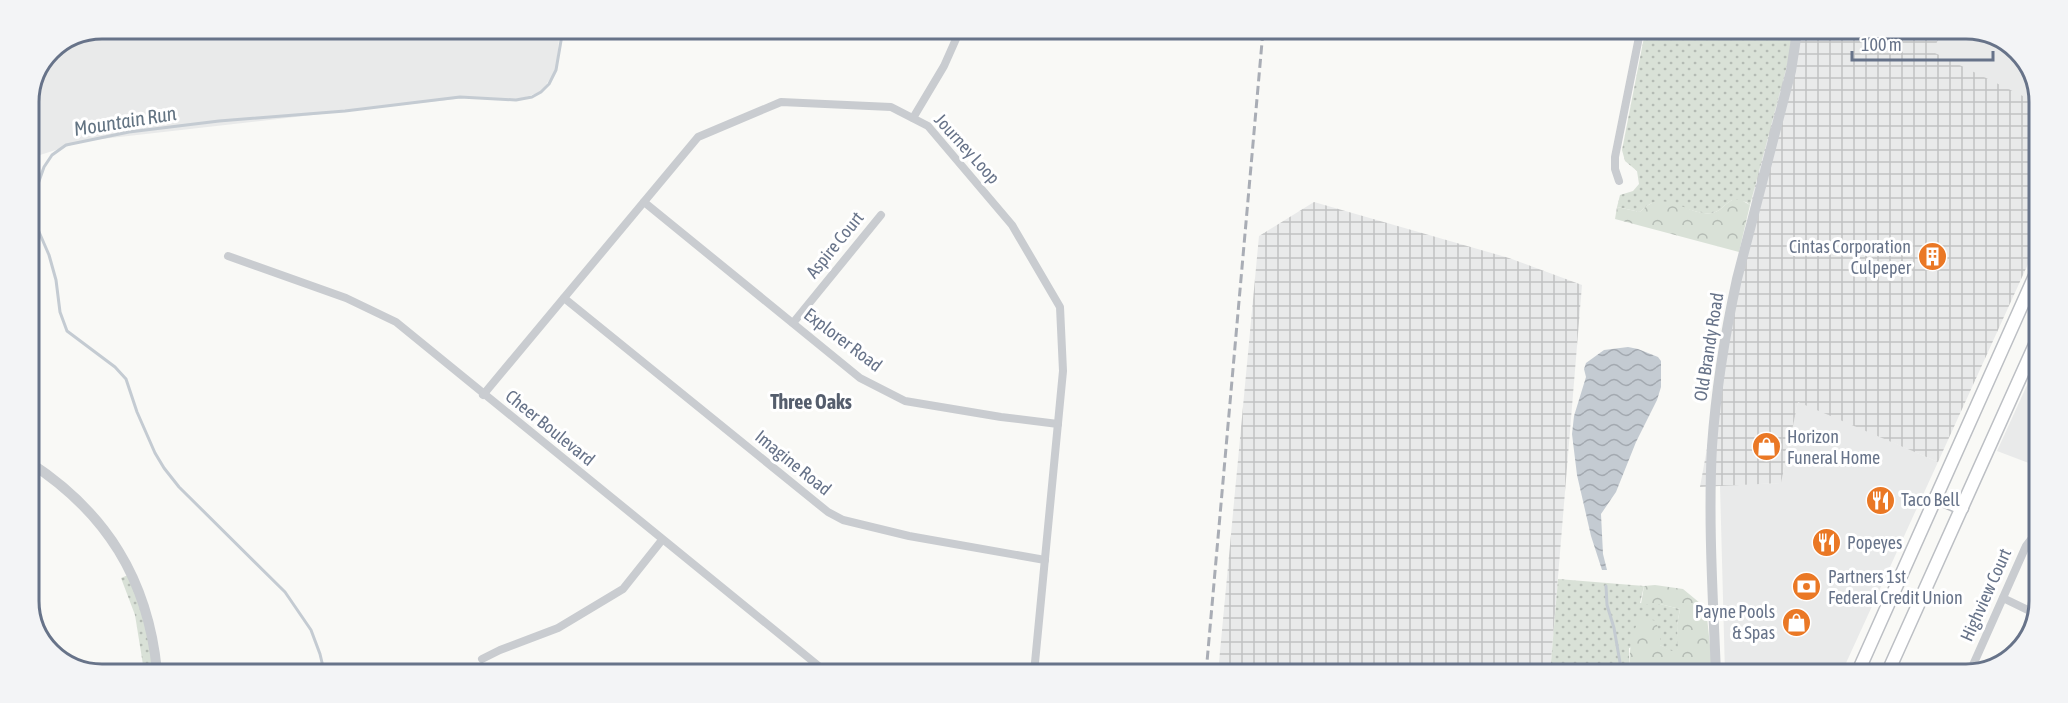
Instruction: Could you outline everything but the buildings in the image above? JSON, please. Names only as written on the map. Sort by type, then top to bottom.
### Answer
[{"type":"main road","points":[[1861,664],[1936,497],[2029,304]]},
{"type":"main road","points":[[1892,664],[2029,358]]},
{"type":"main road","points":[[1936,497],[1962,508]]},
{"type":"street","points":[[913,118],[944,66],[956,39]]},
{"type":"street","points":[[1619,181],[1616,157],[1639,39]]},
{"type":"street","name":"Old Brandy Road","points":[[1716,664],[1711,479],[1717,404],[1726,336],[1737,279],[1791,71],[1796,39]]},
{"type":"street","name":"Journey Loop","points":[[483,395],[698,137],[781,102],[891,107],[928,126],[1012,225],[1060,307],[1063,371],[1036,664]]},
{"type":"street","name":"Explorer Road","points":[[644,202],[860,378],[905,401],[1058,424]]},
{"type":"street","name":"Aspire Court","points":[[793,323],[881,215]]},
{"type":"street","name":"Cheer Boulevard","points":[[228,256],[346,298],[396,322],[816,664]]},
{"type":"street","name":"Imagine Road","points":[[564,298],[828,512],[843,520],[909,536],[1046,560]]},
{"type":"street","points":[[39,470],[83,505],[125,560],[145,605],[156,664]]},
{"type":"street","points":[[482,659],[558,628],[623,589],[663,540]]},
{"type":"street","name":"Highview Court","points":[[1974,663],[2029,542]]},
{"type":"street","points":[[2002,598],[2028,610]]},
{"type":"shaded area","points":[[559,39],[556,70],[541,92],[516,100],[474,97],[84,141],[40,155],[39,102],[44,78],[57,57],[89,40]]},
{"type":"shaded area","points":[[1780,39],[1938,39],[1933,52],[2029,99],[2029,262],[1938,462],[1798,402],[1781,483],[1700,487]]},
{"type":"shaded area","points":[[1938,39],[1966,39],[1994,45],[2008,55],[2021,70],[2027,85],[2029,101],[1932,52]]},
{"type":"shaded area","points":[[1314,202],[1509,258],[1582,285],[1551,664],[1219,664],[1259,236]]},
{"type":"shaded area","points":[[2029,381],[2029,463],[1997,451]]},
{"type":"shaded area","points":[[1798,401],[1938,462],[1846,664],[1725,664],[1720,485],[1781,483]]},
{"type":"green space","points":[[1644,39],[1791,39],[1790,54],[1750,205],[1746,202],[1732,200],[1712,213],[1696,212],[1662,202],[1647,206],[1640,212],[1617,207],[1620,195],[1633,191],[1639,184],[1637,171],[1625,161],[1622,150]]},
{"type":"green space","points":[[1732,200],[1741,200],[1750,205],[1739,252],[1615,219],[1617,207],[1640,212],[1655,202],[1663,201],[1704,213],[1712,213],[1720,210]]},
{"type":"green space","points":[[128,575],[149,630],[153,664],[143,664],[135,615],[121,578]]},
{"type":"green space","points":[[1558,579],[1644,586],[1640,603],[1660,604],[1680,609],[1677,625],[1679,649],[1672,652],[1660,645],[1660,636],[1629,648],[1629,664],[1551,664]]},
{"type":"green space","points":[[1655,585],[1683,589],[1706,608],[1712,664],[1629,664],[1632,638],[1641,617],[1656,621],[1660,645],[1672,651],[1678,649],[1677,625],[1680,609],[1660,604],[1641,604],[1644,586]]},
{"type":"water","points":[[1628,347],[1658,357],[1661,361],[1661,387],[1616,492],[1601,514],[1603,554],[1607,570],[1602,570],[1591,536],[1577,475],[1572,434],[1574,416],[1586,377],[1584,369],[1586,363],[1604,350]]},
{"type":"waterway","name":"Mountain Run","points":[[39,181],[44,167],[52,155],[66,145],[129,132],[219,121],[345,111],[460,97],[516,100],[532,97],[549,84],[556,70],[561,39]]},
{"type":"waterway","name":"Mountain Run","points":[[39,232],[49,255],[56,280],[60,312],[67,331],[115,367],[126,379],[137,412],[164,468],[179,487],[285,592],[311,630],[322,664]]},
{"type":"waterway","points":[[1606,586],[1607,605],[1620,664]]},
{"type":"railway","points":[[1207,664],[1262,39]]},
{"type":"place","name":"Cintas Corporation Culpeper","points":[[1932,257]]},
{"type":"place","name":"Horizon Funeral Home","points":[[1766,447]]},
{"type":"place","name":"Taco Bell","points":[[1880,500]]},
{"type":"place","name":"Popeyes","points":[[1826,543]]},
{"type":"place","name":"Partners 1st Federal Credit Union","points":[[1807,587]]},
{"type":"place","name":"Payne Pools & Spas","points":[[1796,622]]},
{"type":"district","name":"Three Oaks","points":[[811,402]]}]
